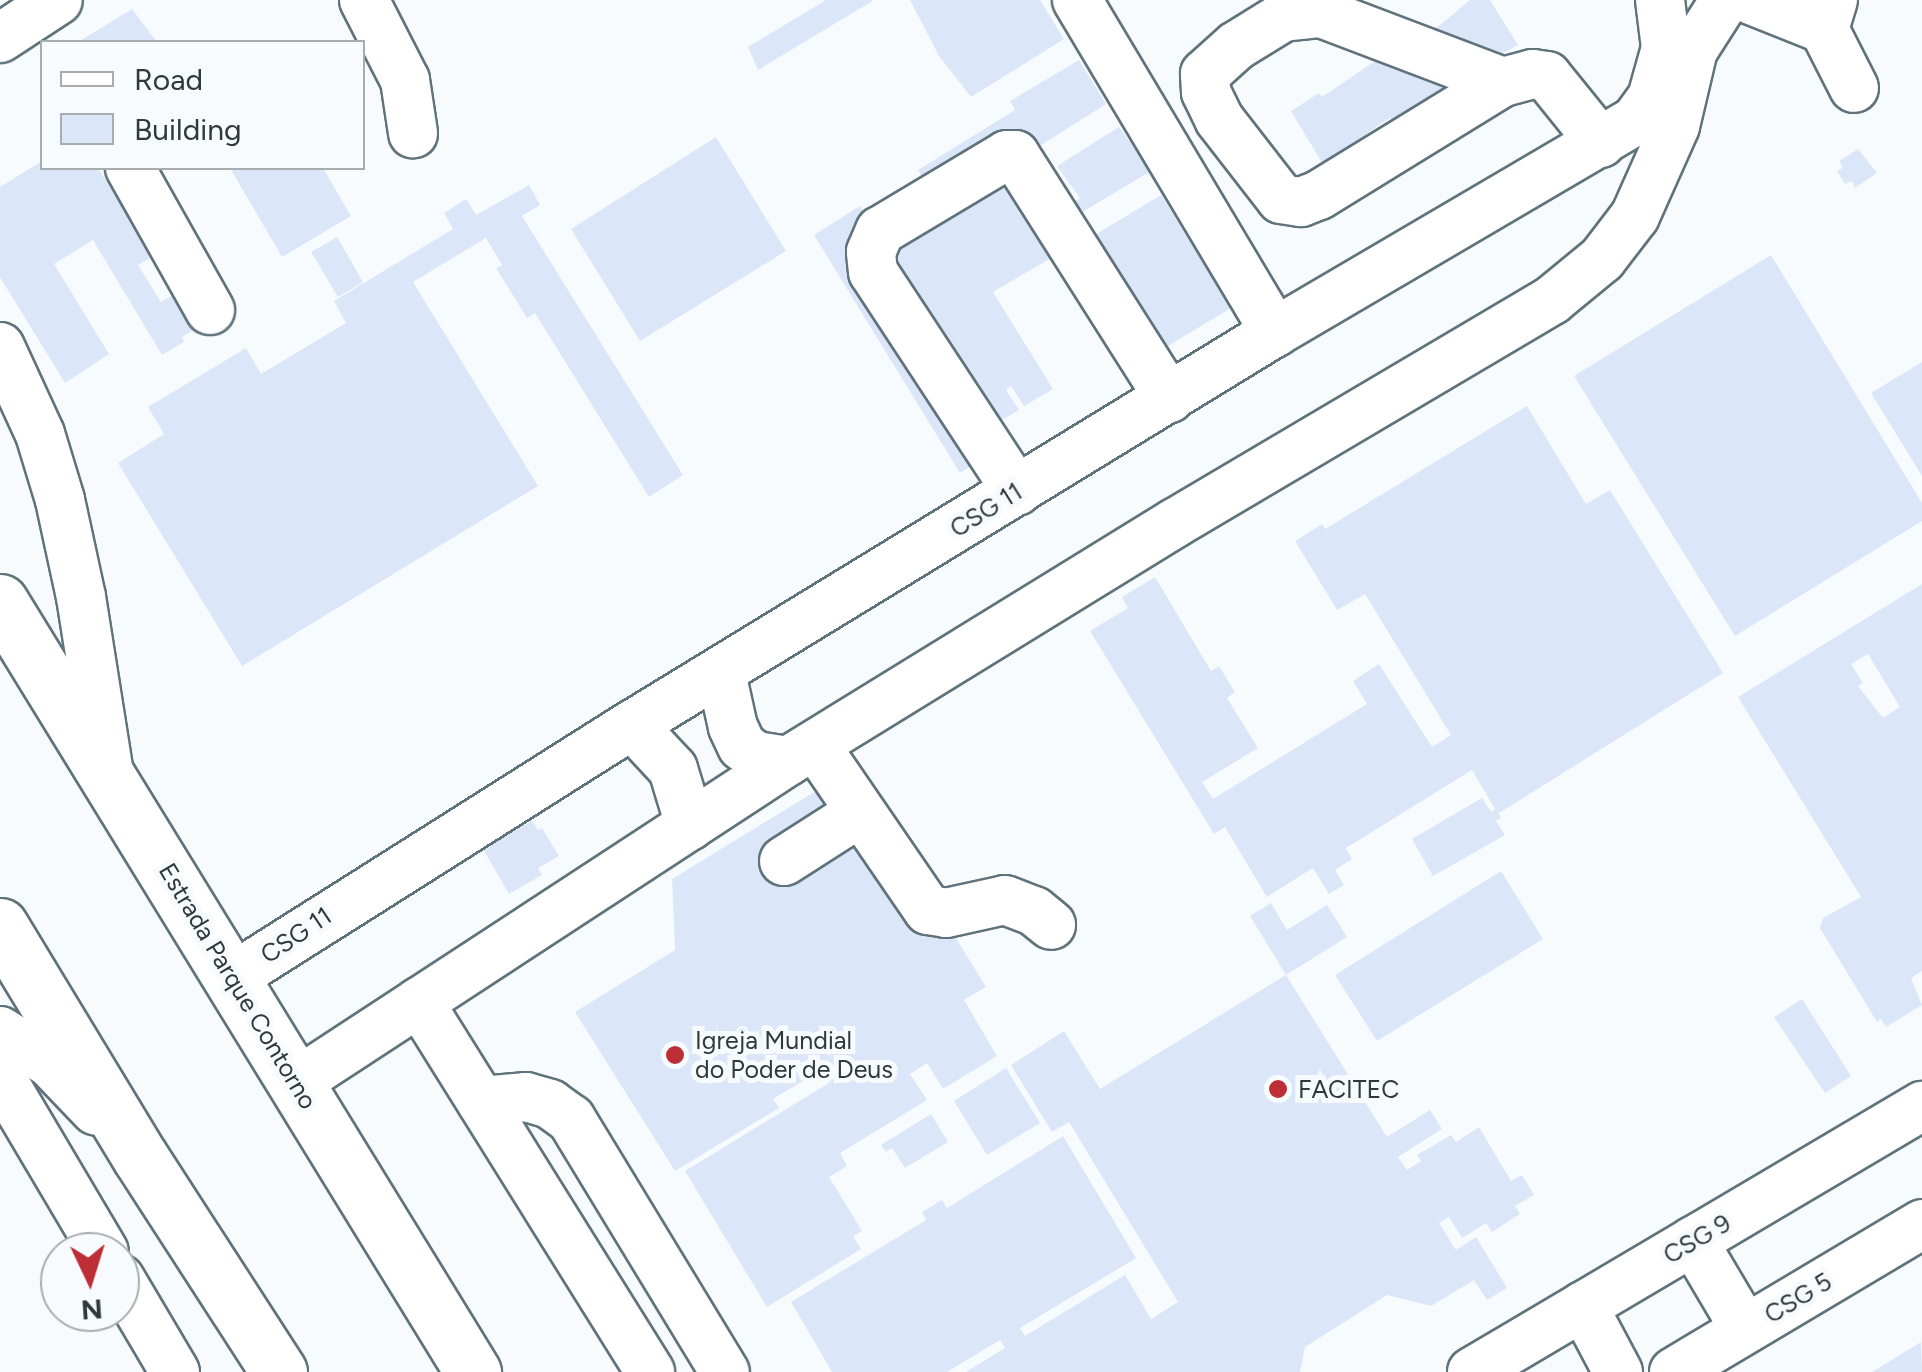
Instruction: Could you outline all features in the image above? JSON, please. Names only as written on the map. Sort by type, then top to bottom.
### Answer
[{"type":"highway","name":"Estrada Parque Contorno","points":[[0,602],[473,1372]]},
{"type":"highway","points":[[0,926],[140,1157],[279,1372]]},
{"type":"street","points":[[364,0],[406,80],[413,133]]},
{"type":"street","points":[[1077,0],[1276,332]]},
{"type":"street","name":"CSG 11","points":[[233,976],[632,725],[1276,332],[1601,144],[1634,121],[1652,98],[1666,48],[1660,0]]},
{"type":"street","points":[[297,1082],[801,753],[1175,523],[1552,300],[1602,260],[1635,216],[1675,126],[1693,50],[1724,0]]},
{"type":"street","points":[[1751,0],[1829,15],[1854,88]]},
{"type":"street","points":[[1503,82],[1321,14],[1284,17],[1236,46],[1205,74],[1206,92],[1218,119],[1282,199],[1301,202],[1503,82],[1547,76],[1601,144]]},
{"type":"street","points":[[0,38],[53,18]]},
{"type":"street","points":[[1017,491],[874,272],[872,252],[880,231],[1007,155],[1015,155],[1169,398]]},
{"type":"street","points":[[131,170],[210,310]]},
{"type":"street","points":[[0,347],[40,434],[60,500],[81,597],[109,777]]},
{"type":"street","points":[[721,673],[733,727],[742,746],[756,756],[801,753],[859,812],[928,910],[946,912],[1005,900],[1034,910],[1051,925]]},
{"type":"street","points":[[632,725],[673,769],[690,825]]},
{"type":"street","points":[[784,861],[859,812]]},
{"type":"street","points":[[420,1002],[650,1372]]},
{"type":"street","points":[[0,1031],[50,1062],[140,1157]]},
{"type":"street","points":[[0,1076],[92,1232]]},
{"type":"street","points":[[482,1101],[526,1097],[550,1104],[571,1120],[726,1372]]},
{"type":"street","name":"CSG 9","points":[[1472,1372],[1922,1106]]},
{"type":"street","name":"CSG 5","points":[[1674,1372],[1922,1224]]},
{"type":"street","points":[[1693,1242],[1745,1329]]},
{"type":"street","points":[[1583,1306],[1618,1372]]},
{"type":"street","points":[[140,1312],[175,1372]]},
{"type":"building","points":[[826,0],[874,0],[758,70],[748,47]]},
{"type":"building","points":[[910,0],[1040,0],[1064,39],[971,97],[939,56]]},
{"type":"building","points":[[1470,0],[1490,0],[1518,45],[1444,85],[1447,90],[1394,123],[1390,118],[1380,124],[1324,166],[1291,111],[1319,93],[1322,97],[1415,34],[1439,26]]},
{"type":"building","points":[[132,9],[155,40],[81,40]]},
{"type":"building","points":[[1079,60],[1106,104],[1038,147],[1072,203],[1080,198],[1057,166],[1119,127],[1151,171],[1079,214],[1092,234],[993,292],[1053,389],[1024,406],[1011,386],[1006,390],[1019,410],[994,425],[1006,445],[960,473],[814,235],[860,206],[874,230],[933,194],[918,170],[1015,110],[1010,101]]},
{"type":"building","points":[[716,137],[786,251],[640,341],[571,229]]},
{"type":"building","points":[[1858,149],[1877,173],[1855,188],[1852,181],[1845,184],[1837,171],[1843,168],[1839,161]]},
{"type":"building","points":[[40,162],[40,170],[99,170],[150,252],[155,247],[150,258],[138,265],[161,302],[179,291],[200,326],[182,337],[184,342],[162,355],[93,240],[54,264],[109,354],[65,383],[0,277],[0,187]]},
{"type":"building","points":[[231,170],[324,170],[351,216],[282,257]]},
{"type":"building","points":[[529,185],[540,205],[522,216],[683,475],[649,497],[535,313],[527,318],[496,268],[502,265],[486,238],[413,282],[538,486],[242,666],[118,463],[164,434],[148,407],[246,348],[261,374],[346,323],[334,301],[453,229],[444,213],[466,199],[476,215]]},
{"type":"building","points":[[1161,195],[1231,308],[1163,349],[1093,236]]},
{"type":"building","points":[[337,237],[363,282],[338,297],[311,252]]},
{"type":"building","points":[[1771,255],[1922,503],[1922,521],[1735,636],[1574,376]]},
{"type":"building","points":[[1922,362],[1922,476],[1871,393]]},
{"type":"building","points":[[1527,406],[1586,504],[1610,490],[1723,673],[1499,813],[1501,818],[1496,821],[1505,835],[1433,876],[1412,839],[1482,798],[1491,812],[1495,809],[1472,770],[1346,848],[1352,859],[1335,870],[1344,885],[1329,894],[1313,868],[1267,897],[1225,827],[1214,834],[1090,631],[1128,608],[1122,597],[1155,577],[1211,671],[1219,666],[1235,692],[1227,698],[1258,748],[1202,782],[1213,799],[1367,704],[1353,681],[1379,664],[1432,747],[1451,735],[1365,594],[1337,610],[1295,541],[1322,524],[1325,529]]},
{"type":"building","points":[[1922,584],[1922,971],[1911,978],[1922,1005],[1886,1027],[1881,1019],[1877,1022],[1820,928],[1823,918],[1861,897],[1738,697]],"holes":[[[1868,654],[1900,707],[1883,718],[1858,686],[1863,683],[1851,664]]]},
{"type":"building","points":[[852,769],[986,987],[964,1000],[997,1056],[943,1089],[927,1063],[910,1074],[927,1100],[840,1153],[847,1166],[829,1177],[862,1231],[853,1236],[861,1249],[767,1307],[685,1171],[829,1083],[821,1070],[773,1099],[779,1108],[675,1171],[575,1012],[675,950],[672,879]]},
{"type":"building","points":[[532,821],[538,830],[542,828],[559,856],[538,868],[542,875],[509,894],[483,849]]},
{"type":"building","points":[[1501,871],[1543,939],[1377,1041],[1335,975]]},
{"type":"building","points":[[1271,903],[1287,930],[1327,905],[1347,937],[1286,975],[1250,916]]},
{"type":"building","points":[[1286,975],[1387,1137],[1430,1110],[1442,1129],[1398,1157],[1407,1170],[1421,1161],[1417,1155],[1451,1135],[1456,1142],[1479,1127],[1511,1181],[1522,1175],[1534,1195],[1515,1206],[1520,1214],[1492,1232],[1486,1223],[1462,1238],[1449,1217],[1439,1223],[1456,1250],[1476,1237],[1507,1288],[1487,1300],[1474,1280],[1431,1306],[1387,1295],[1305,1347],[1300,1372],[966,1372],[1005,1348],[1000,1340],[947,1372],[832,1372],[791,1302],[926,1220],[922,1212],[942,1200],[947,1208],[1063,1136],[1136,1258],[1020,1328],[1025,1336],[1125,1275],[1151,1319],[1178,1302],[1069,1122],[1052,1132],[1011,1065],[1064,1031],[1100,1089]]},
{"type":"building","points":[[1802,999],[1851,1076],[1825,1093],[1774,1017]]},
{"type":"building","points":[[1006,1068],[1040,1123],[987,1155],[954,1101]]},
{"type":"building","points":[[931,1114],[948,1142],[905,1168],[892,1148],[886,1152],[881,1145]]},
{"type":"building","points":[[1921,1342],[1922,1372],[1872,1372]]},
{"type":"place","name":"Igreja Mundial do Poder de Deus","points":[[675,1055]]},
{"type":"place","name":"FACITEC","points":[[1278,1089]]}]
